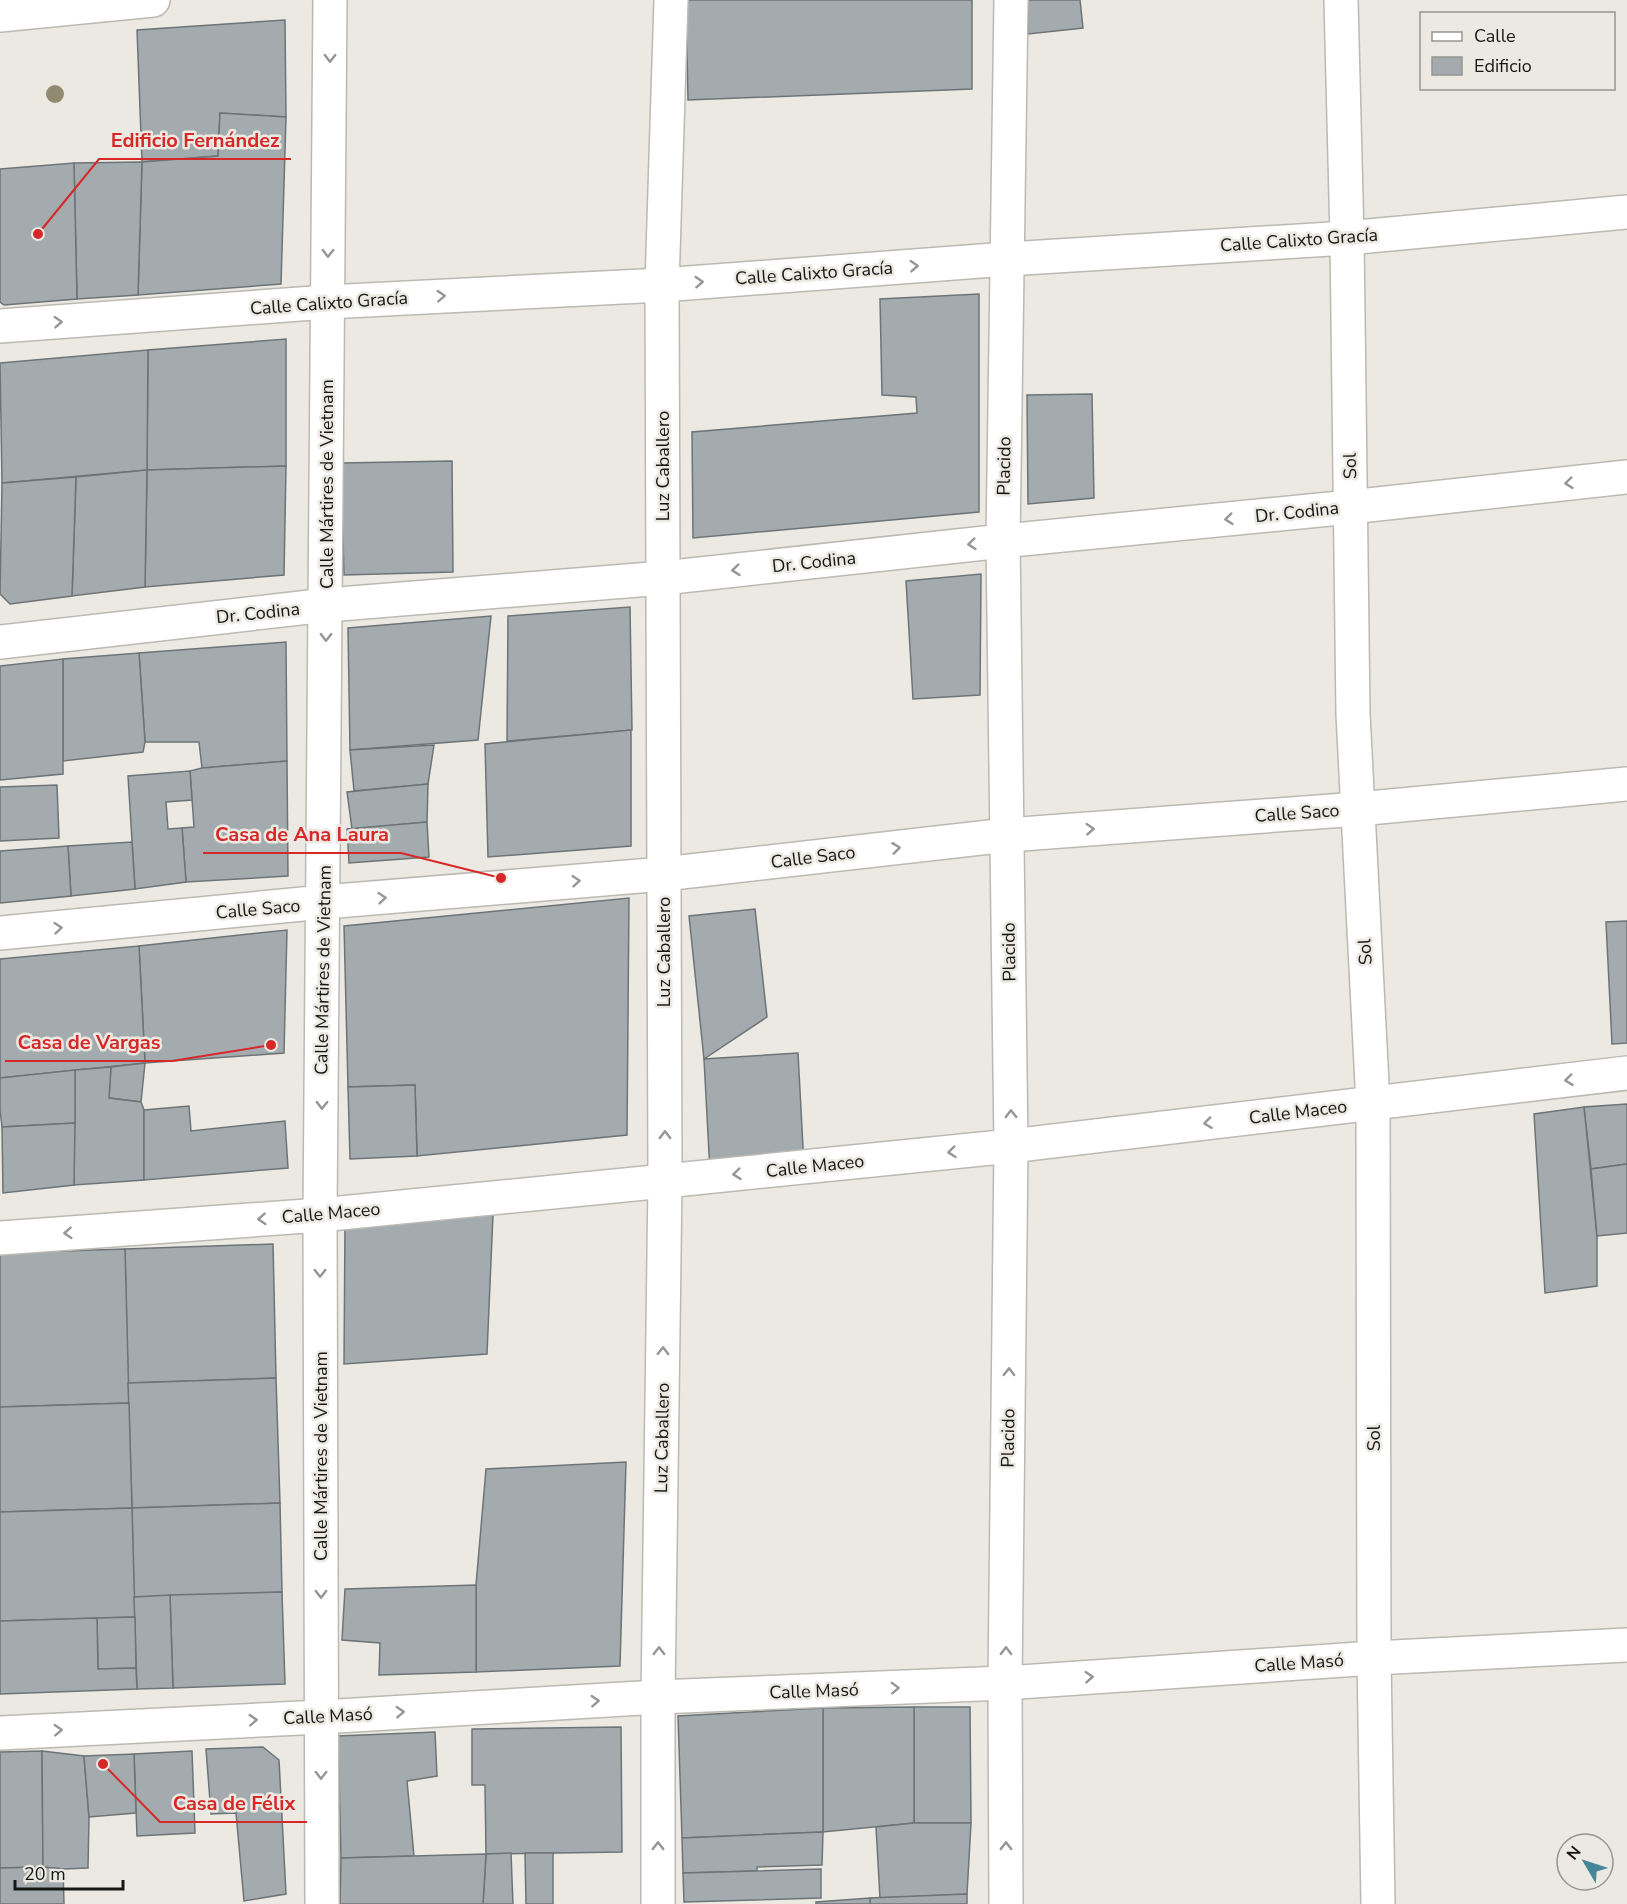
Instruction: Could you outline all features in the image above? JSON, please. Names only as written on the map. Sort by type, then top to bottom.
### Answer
[{"type":"street","points":[[0,15],[153,0]]},
{"type":"street","name":"Calle Mártires de Vietnam","points":[[322,1904],[320,1215],[327,605],[330,0]]},
{"type":"street","name":"Luz Caballero","points":[[658,1904],[658,1697],[665,1181],[662,285],[671,0]]},
{"type":"street","name":"Placido","points":[[1006,1904],[1005,1683],[1011,1146],[1004,541],[1011,0]]},
{"type":"street","name":"Sol","points":[[1341,0],[1347,238],[1353,714],[1373,1104],[1374,1658],[1378,1904]]},
{"type":"street","name":"Calle Calixto Gracía","points":[[0,326],[327,302],[662,285],[1007,259],[1347,238],[1627,212]]},
{"type":"street","name":"Dr. Codina","points":[[0,642],[327,605],[663,578],[1627,477]]},
{"type":"street","name":"Calle Saco","points":[[0,933],[324,902],[664,874],[1007,835],[1358,808],[1627,784]]},
{"type":"street","name":"Calle Maceo","points":[[0,1238],[320,1215],[1011,1146],[1627,1073]]},
{"type":"street","name":"Calle Masó","points":[[0,1733],[658,1697],[1005,1683],[1374,1658],[1627,1646]]},
{"type":"building","points":[[686,0],[972,0],[972,89],[688,100]]},
{"type":"building","points":[[1028,0],[1080,0],[1083,28],[1028,34]]},
{"type":"building","points":[[285,20],[286,117],[220,113],[218,156],[142,162],[137,30]]},
{"type":"building","points":[[220,113],[286,117],[281,284],[138,295],[142,162],[218,156]]},
{"type":"building","points":[[142,162],[138,295],[77,299],[74,163]]},
{"type":"building","points":[[74,163],[77,299],[4,305],[0,302],[0,169]]},
{"type":"building","points":[[979,294],[979,512],[693,538],[692,432],[917,413],[916,397],[882,395],[880,299]]},
{"type":"building","points":[[286,339],[286,466],[147,470],[148,350]]},
{"type":"building","points":[[148,350],[147,470],[2,483],[0,363]]},
{"type":"building","points":[[1092,394],[1094,498],[1028,504],[1027,395]]},
{"type":"building","points":[[452,461],[453,572],[344,575],[341,463]]},
{"type":"building","points":[[286,466],[284,575],[145,587],[147,470]]},
{"type":"building","points":[[147,470],[145,587],[72,596],[76,477]]},
{"type":"building","points":[[76,477],[72,596],[10,604],[0,594],[2,483]]},
{"type":"building","points":[[981,574],[980,695],[913,699],[906,581]]},
{"type":"building","points":[[630,607],[632,730],[507,741],[508,616]]},
{"type":"building","points":[[491,616],[478,740],[350,750],[348,628]]},
{"type":"building","points":[[286,642],[287,761],[202,768],[199,742],[145,742],[139,653]]},
{"type":"building","points":[[139,653],[145,742],[143,752],[63,761],[63,659]]},
{"type":"building","points":[[63,659],[63,774],[0,780],[0,666]]},
{"type":"building","points":[[631,730],[631,846],[488,857],[485,744]]},
{"type":"building","points":[[434,745],[428,784],[354,791],[350,750]]},
{"type":"building","points":[[287,761],[288,876],[186,882],[182,828],[194,827],[190,771]]},
{"type":"building","points":[[190,771],[192,800],[166,802],[168,829],[182,828],[186,882],[135,889],[128,776]]},
{"type":"building","points":[[428,784],[427,822],[352,829],[347,792]]},
{"type":"building","points":[[57,785],[59,838],[0,841],[0,787]]},
{"type":"building","points":[[427,822],[429,857],[349,863],[347,829]]},
{"type":"building","points":[[132,842],[135,889],[71,896],[68,846]]},
{"type":"building","points":[[68,846],[71,896],[0,903],[0,851]]},
{"type":"building","points":[[629,898],[627,1135],[417,1156],[415,1085],[348,1087],[344,926]]},
{"type":"building","points":[[755,909],[767,1017],[704,1059],[689,916]]},
{"type":"building","points":[[1627,921],[1627,1043],[1612,1044],[1606,922]]},
{"type":"building","points":[[287,930],[284,1053],[145,1063],[139,946]]},
{"type":"building","points":[[139,946],[145,1063],[0,1078],[0,959]]},
{"type":"building","points":[[798,1053],[804,1166],[710,1172],[704,1059]]},
{"type":"building","points":[[145,1063],[141,1102],[109,1098],[111,1067]]},
{"type":"building","points":[[111,1067],[109,1098],[141,1102],[144,1110],[144,1180],[74,1185],[75,1070]]},
{"type":"building","points":[[75,1070],[75,1123],[2,1127],[0,1078]]},
{"type":"building","points":[[415,1085],[417,1156],[350,1159],[348,1087]]},
{"type":"building","points":[[1627,1104],[1627,1164],[1591,1169],[1584,1107]]},
{"type":"building","points":[[189,1106],[191,1131],[285,1121],[288,1168],[144,1180],[144,1110]]},
{"type":"building","points":[[1584,1107],[1597,1236],[1597,1286],[1545,1293],[1534,1114]]},
{"type":"building","points":[[75,1123],[74,1185],[3,1193],[2,1127]]},
{"type":"building","points":[[1627,1164],[1627,1233],[1597,1236],[1591,1169]]},
{"type":"building","points":[[493,1214],[487,1354],[344,1364],[345,1222]]},
{"type":"building","points":[[273,1244],[276,1378],[128,1383],[125,1249]]},
{"type":"building","points":[[125,1249],[129,1403],[0,1407],[0,1253]]},
{"type":"building","points":[[276,1378],[280,1503],[132,1508],[128,1383]]},
{"type":"building","points":[[129,1403],[132,1508],[0,1512],[0,1407]]},
{"type":"building","points":[[626,1462],[620,1666],[476,1672],[476,1585],[486,1469]]},
{"type":"building","points":[[280,1503],[282,1592],[134,1597],[132,1508]]},
{"type":"building","points":[[132,1508],[135,1617],[0,1621],[0,1512]]},
{"type":"building","points":[[476,1585],[476,1672],[379,1675],[380,1643],[342,1640],[345,1589]]},
{"type":"building","points":[[282,1592],[285,1684],[173,1688],[170,1595]]},
{"type":"building","points":[[170,1595],[173,1688],[137,1689],[134,1597]]},
{"type":"building","points":[[135,1617],[136,1668],[98,1669],[97,1618]]},
{"type":"building","points":[[97,1618],[98,1669],[136,1668],[137,1689],[0,1694],[0,1621]]},
{"type":"building","points":[[914,1707],[970,1707],[971,1823],[914,1823]]},
{"type":"building","points":[[914,1707],[914,1823],[823,1832],[823,1708]]},
{"type":"building","points":[[823,1708],[823,1832],[682,1838],[678,1716]]},
{"type":"building","points":[[621,1727],[622,1852],[486,1854],[485,1785],[472,1785],[472,1729]]},
{"type":"building","points":[[435,1732],[437,1776],[407,1781],[414,1856],[341,1858],[338,1736]]},
{"type":"building","points":[[263,1747],[279,1760],[286,1894],[244,1901],[236,1813],[211,1814],[206,1749]]},
{"type":"building","points":[[42,1751],[43,1867],[0,1868],[0,1752]]},
{"type":"building","points":[[42,1751],[84,1756],[89,1817],[88,1868],[43,1867]]},
{"type":"building","points":[[192,1751],[195,1833],[137,1836],[134,1754]]},
{"type":"building","points":[[134,1754],[136,1813],[89,1817],[84,1756]]},
{"type":"building","points":[[914,1823],[971,1823],[967,1894],[880,1898],[876,1827]]},
{"type":"building","points":[[823,1832],[822,1865],[757,1867],[757,1871],[683,1873],[682,1838]]},
{"type":"building","points":[[511,1853],[513,1904],[483,1904],[486,1854]]},
{"type":"building","points":[[525,1853],[553,1853],[553,1904],[526,1904]]},
{"type":"building","points":[[486,1854],[483,1904],[340,1904],[341,1858]]},
{"type":"building","points":[[0,1868],[63,1869],[64,1904],[0,1904]]},
{"type":"building","points":[[821,1869],[821,1898],[684,1902],[683,1873]]},
{"type":"building","points":[[967,1894],[967,1904],[870,1904],[870,1898]]},
{"type":"building","points":[[870,1898],[870,1904],[816,1904],[816,1902]]},
{"type":"place","name":"Edificio Fernández","points":[[38,234]]},
{"type":"place","name":"Casa de Ana Laura","points":[[501,878]]},
{"type":"place","name":"Casa de Vargas","points":[[271,1045]]},
{"type":"place","name":"Casa de Félix","points":[[103,1764]]}]
